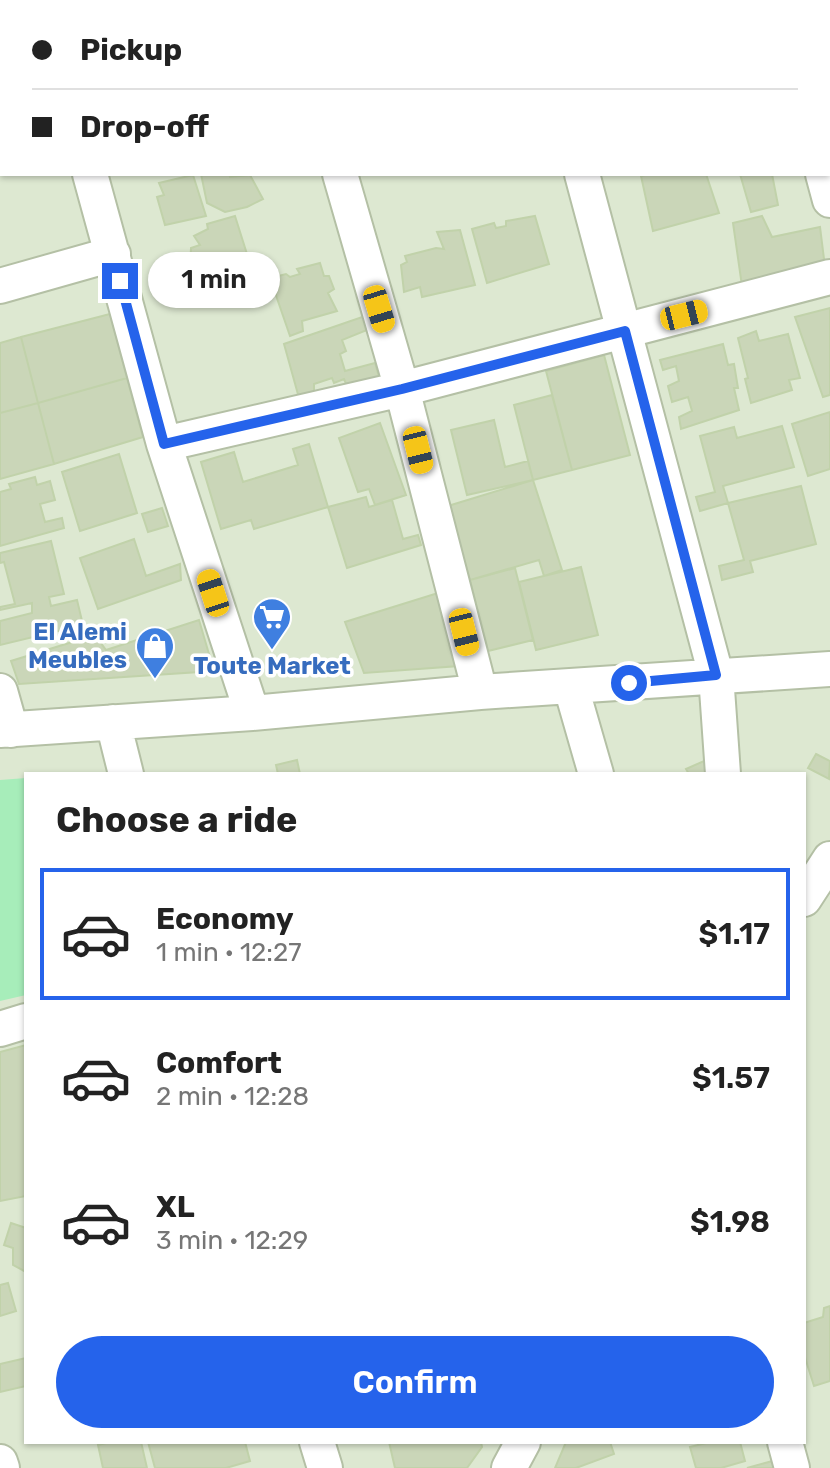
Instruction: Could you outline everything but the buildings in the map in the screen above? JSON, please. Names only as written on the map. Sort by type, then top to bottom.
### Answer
[{"type":"street","points":[[91,176],[164,444],[252,713]]},
{"type":"street","points":[[341,176],[402,389],[480,692]]},
{"type":"street","points":[[583,176],[716,675],[723,772]]},
{"type":"street","points":[[824,176],[830,200]]},
{"type":"street","points":[[0,286],[113,254]]},
{"type":"street","points":[[164,444],[402,389],[830,277]]},
{"type":"street","points":[[0,691],[5,730],[252,713],[480,692],[830,669]]},
{"type":"street","points":[[571,687],[595,772]]},
{"type":"street","points":[[113,722],[126,772]]},
{"type":"street","points":[[806,896],[830,859]]},
{"type":"street","points":[[806,907],[830,898]]},
{"type":"street","points":[[0,1029],[24,1022]]},
{"type":"street","points":[[318,1444],[325,1468]]},
{"type":"street","points":[[509,1468],[522,1444]]},
{"type":"street","points":[[786,1444],[792,1468]]},
{"type":"street","points":[[0,1462],[2,1468]]},
{"type":"shaded area","points":[[0,176],[830,176],[830,1468],[0,1468]]},
{"type":"green space","points":[[24,778],[24,995],[0,1001],[0,780]]},
{"type":"place","name":"Toute Market","points":[[272,651]]},
{"type":"place","name":"El Alemi Meubles","points":[[155,680]]},
{"type":"route","points":[[120,281],[164,444],[402,389],[625,331],[716,675],[629,683]]}]
